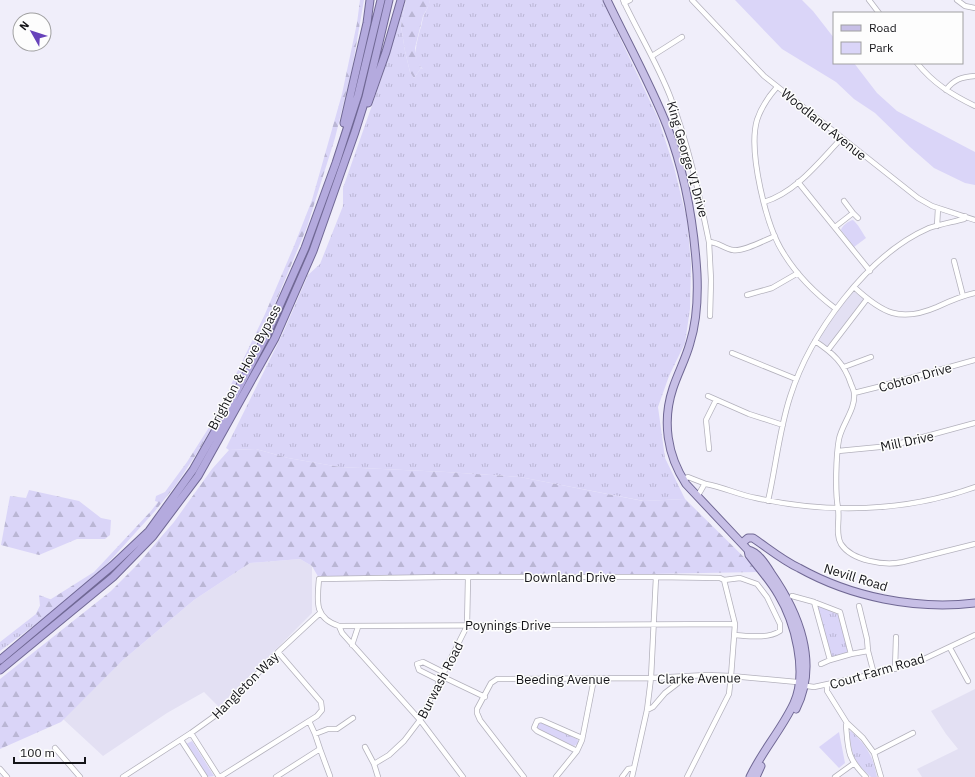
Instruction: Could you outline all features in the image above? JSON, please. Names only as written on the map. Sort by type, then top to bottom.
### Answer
[{"type":"highway","points":[[336,162],[367,23],[370,0]]},
{"type":"highway","name":"Brighton & Hove Bypass","points":[[0,660],[118,561],[148,530],[193,470],[267,334],[305,248],[336,162],[359,88],[381,0]]},
{"type":"highway","name":"Brighton & Hove Bypass","points":[[0,670],[113,577],[154,536],[198,476],[281,325],[320,232],[366,97],[389,0]]},
{"type":"highway","points":[[355,132],[370,98],[386,52],[401,0]]},
{"type":"main road","points":[[607,0],[667,126],[682,175],[693,230],[697,274],[695,325],[688,349],[673,388],[667,418],[671,451],[683,479],[697,497],[748,550],[749,555],[778,593],[794,621],[802,686],[768,750],[750,777]]},
{"type":"main road","name":"Nevill Road","points":[[742,544],[748,538],[753,538],[783,560],[811,575],[870,596],[921,604],[975,603]]},
{"type":"main road","points":[[756,777],[768,750]]},
{"type":"street","name":"King George VI Drive","points":[[630,0],[624,2],[652,56],[670,97],[699,188],[710,242],[710,316]]},
{"type":"street","name":"Woodland Avenue","points":[[692,0],[752,64],[918,198],[927,204],[975,220]]},
{"type":"street","points":[[869,0],[878,12]]},
{"type":"street","points":[[957,0],[965,6],[975,8]]},
{"type":"street","points":[[652,56],[682,37]]},
{"type":"street","points":[[918,64],[928,77],[958,98],[975,106]]},
{"type":"street","points":[[946,90],[956,80],[963,77],[975,76]]},
{"type":"street","points":[[778,86],[763,107],[757,120],[755,130],[757,164],[764,202],[775,236],[783,253],[798,273],[823,299],[836,309]]},
{"type":"street","points":[[764,202],[782,194],[798,182],[840,140],[841,137]]},
{"type":"street","points":[[798,182],[870,271]]},
{"type":"street","points":[[844,201],[858,218]]},
{"type":"street","points":[[937,226],[938,208]]},
{"type":"street","points":[[835,228],[853,213]]},
{"type":"street","points":[[768,501],[783,426],[796,379],[815,341],[836,309],[870,271],[895,249],[921,232],[964,219],[965,216]]},
{"type":"street","points":[[710,242],[735,251],[775,236]]},
{"type":"street","points":[[954,261],[963,296]]},
{"type":"street","points":[[747,295],[772,288],[798,273]]},
{"type":"street","points":[[854,288],[878,307],[888,311],[909,315],[921,313],[963,296],[975,293]]},
{"type":"street","points":[[828,350],[867,299]]},
{"type":"street","points":[[815,341],[837,357],[844,367],[854,393],[851,409],[839,439],[838,451],[838,531],[841,543],[846,550],[851,554],[870,561],[899,563],[975,544]]},
{"type":"street","points":[[732,353],[796,379]]},
{"type":"street","points":[[844,367],[872,357]]},
{"type":"street","name":"Cobton Drive","points":[[854,393],[975,360]]},
{"type":"street","points":[[708,396],[749,414],[783,426]]},
{"type":"street","points":[[709,449],[706,420],[716,400]]},
{"type":"street","name":"Mill Drive","points":[[838,451],[890,446],[975,423]]},
{"type":"street","points":[[683,479],[688,477],[747,496],[784,504],[838,508],[882,508],[896,506],[932,499],[975,487]]},
{"type":"street","points":[[697,497],[706,484]]},
{"type":"street","points":[[650,678],[656,577]]},
{"type":"street","name":"Downland Drive","points":[[320,613],[317,602],[319,579],[330,578],[656,577],[720,578],[724,580],[740,578],[757,584],[767,597],[780,624],[780,631],[774,635],[735,635]]},
{"type":"street","name":"Burwash Road","points":[[374,764],[389,755],[404,741],[420,720],[467,626],[468,578]]},
{"type":"street","points":[[687,777],[729,694],[735,624],[724,580]]},
{"type":"street","points":[[792,596],[814,602],[840,612],[851,654]]},
{"type":"street","points":[[814,602],[830,660]]},
{"type":"street","points":[[859,606],[874,674]]},
{"type":"street","name":"Poynings Drive","points":[[320,613],[331,624],[358,627],[735,624]]},
{"type":"street","name":"Hangleton Way","points":[[123,777],[191,734],[222,710],[278,652],[320,613]]},
{"type":"street","points":[[339,626],[342,633],[352,645],[420,720],[463,777]]},
{"type":"street","points":[[352,645],[358,627]]},
{"type":"street","name":"Court Farm Road","points":[[802,686],[811,688],[827,686],[894,669],[924,659],[975,635]]},
{"type":"street","points":[[894,669],[896,637]]},
{"type":"street","points":[[950,648],[968,681]]},
{"type":"street","points":[[821,664],[830,660],[868,650]]},
{"type":"street","points":[[191,734],[220,777],[317,716],[322,710],[321,702],[278,652]]},
{"type":"street","points":[[441,676],[423,662],[417,664],[419,670],[441,676],[485,696],[477,708],[477,714],[524,777]]},
{"type":"street","name":"Clarke Avenue","points":[[632,777],[647,710],[650,678],[707,675],[731,676],[797,682],[802,686]]},
{"type":"street","points":[[647,710],[653,707],[665,693],[678,683],[681,677]]},
{"type":"street","name":"Beeding Avenue","points":[[485,696],[491,683],[497,679],[650,678]]},
{"type":"street","points":[[556,777],[577,751],[582,738],[594,679]]},
{"type":"street","points":[[827,686],[827,691],[847,723],[863,738],[874,753],[882,777]]},
{"type":"street","points":[[315,734],[328,729],[337,729],[353,718]]},
{"type":"street","points":[[577,751],[537,732],[534,728],[535,724],[537,721],[541,720],[582,738]]},
{"type":"street","points":[[309,721],[330,776]]},
{"type":"street","points":[[847,723],[847,744],[853,764],[866,777]]},
{"type":"street","points":[[874,753],[914,733]]},
{"type":"street","points":[[181,740],[204,777]]},
{"type":"street","points":[[365,746],[374,764],[378,777]]},
{"type":"street","points":[[55,748],[80,777]]},
{"type":"street","points":[[276,777],[320,749]]},
{"type":"street","points":[[835,777],[853,764]]},
{"type":"street","points":[[622,777],[628,769],[634,768]]},
{"type":"street","points":[[0,769],[7,777]]},
{"type":"shaded area","points":[[853,291],[864,299],[828,347],[820,341],[820,336]]},
{"type":"shaded area","points":[[300,559],[312,566],[312,613],[219,707],[204,692],[167,713],[103,756],[63,719],[123,660],[194,600],[250,563]]},
{"type":"shaded area","points":[[975,689],[975,777],[922,777],[917,769],[958,749],[931,711]]},
{"type":"green space","points":[[360,0],[364,0],[352,69],[335,138],[307,227],[271,313],[231,393],[199,450],[176,485],[155,511],[99,573],[77,593],[43,619],[36,614],[40,606],[94,572],[151,511],[158,502],[155,501],[156,496],[165,492],[187,462],[215,418],[265,314],[312,200],[342,94],[357,23]]},
{"type":"green space","points":[[406,0],[401,26],[410,72],[414,78],[421,68],[423,69],[417,61],[416,51],[424,15],[430,0],[602,0],[658,118],[674,167],[687,220],[691,264],[690,309],[685,343],[669,376],[658,407],[665,458],[685,499],[644,501],[520,477],[340,467],[288,458],[256,449],[229,450],[226,448],[283,333],[308,275],[320,264],[343,206],[343,188],[383,74]]},
{"type":"green space","points":[[406,0],[430,0],[423,16],[415,48],[417,59],[421,68],[414,78],[410,72],[401,26]]},
{"type":"green space","points":[[735,0],[802,0],[813,11],[833,37],[833,64],[855,64],[877,93],[897,111],[975,152],[975,185],[965,183],[934,168],[875,113],[854,99],[836,82],[782,49]]},
{"type":"green space","points":[[853,220],[866,238],[854,247],[841,230],[849,221]]},
{"type":"green space","points":[[256,449],[288,458],[340,467],[520,477],[643,501],[685,499],[759,572],[320,580],[312,566],[300,559],[250,563],[194,600],[123,660],[61,722],[0,749],[0,679],[111,591],[136,566],[174,522],[212,469],[229,450]]},
{"type":"green space","points":[[29,490],[79,501],[101,518],[111,520],[110,535],[105,539],[77,539],[39,555],[1,545],[10,496],[26,498]]},
{"type":"green space","points":[[39,595],[63,604],[0,651],[0,642],[36,614],[40,606]]},
{"type":"green space","points":[[820,606],[839,615],[848,650],[847,653],[831,657],[818,608]]},
{"type":"green space","points":[[538,722],[577,739],[579,743],[574,746],[538,730],[536,727]]},
{"type":"green space","points":[[851,731],[861,742],[871,757],[877,777],[871,777],[860,766],[854,757],[849,732]]},
{"type":"green space","points":[[839,732],[845,763],[839,768],[819,747]]},
{"type":"green space","points":[[192,741],[214,776],[207,777],[186,744]]}]
